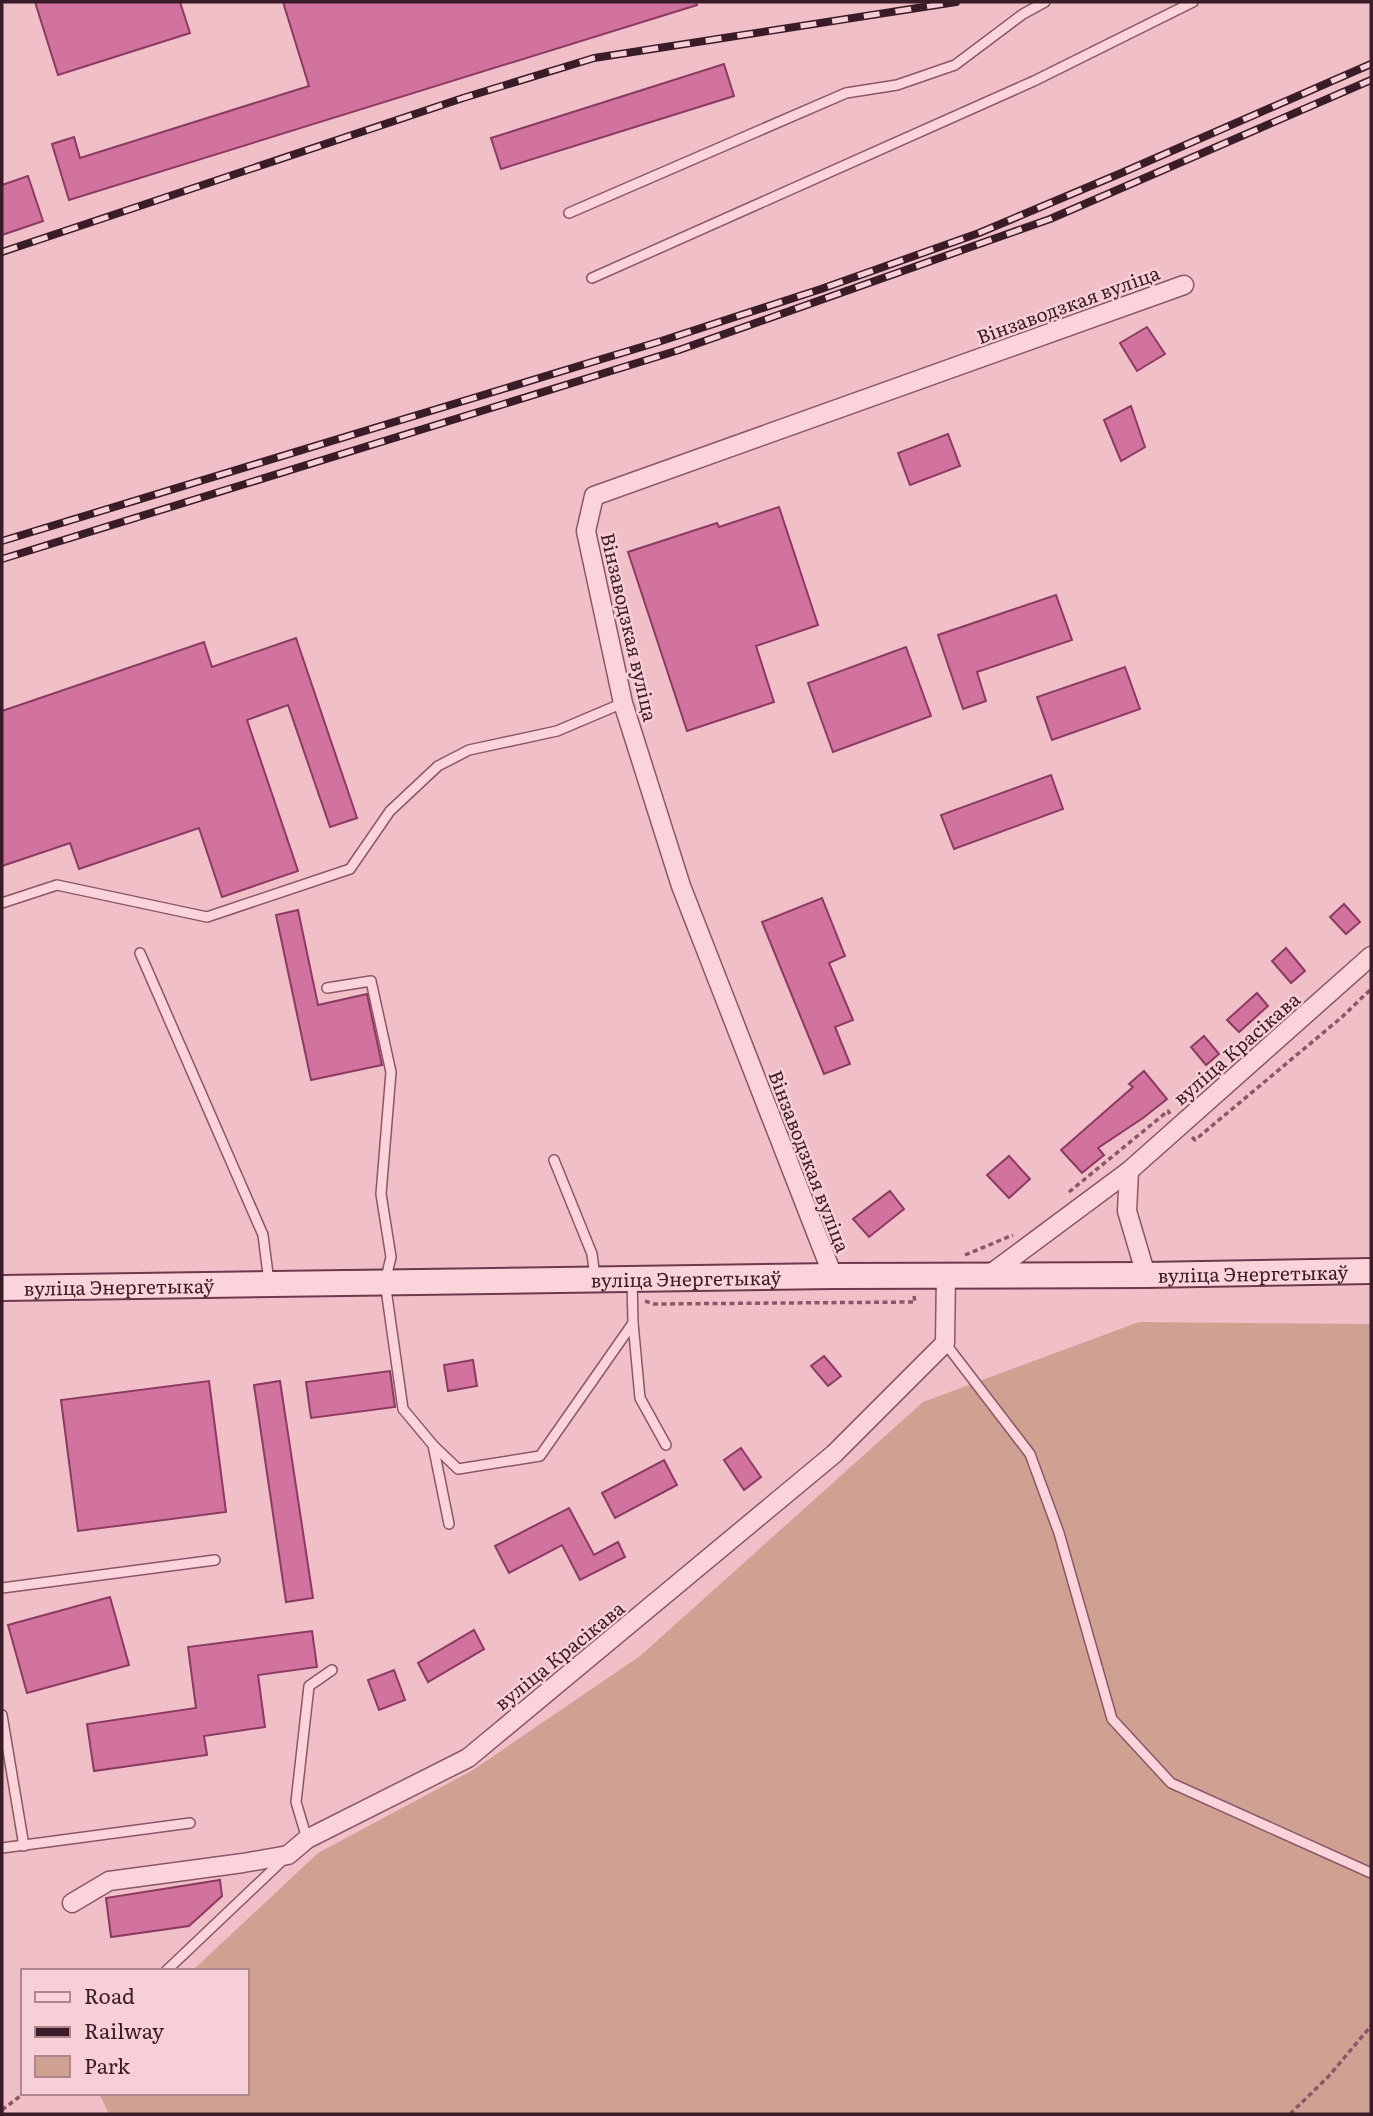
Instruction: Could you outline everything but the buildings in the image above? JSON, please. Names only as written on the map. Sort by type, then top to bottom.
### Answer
[{"type":"main road","name":"вуліца Энергетыкаў","points":[[2,1289],[595,1279],[632,1288],[832,1276],[1371,1271]]},
{"type":"street","name":"Вінзаводзкая вуліца","points":[[832,1276],[681,886],[623,703],[586,531],[594,496],[1184,285]]},
{"type":"street","name":"вуліца Красікава","points":[[989,1275],[1129,1171],[1371,956]]},
{"type":"street","points":[[1129,1171],[1126,1211],[1146,1275]]},
{"type":"street","points":[[944,1343],[946,1275]]},
{"type":"street","name":"вуліца Красікава","points":[[288,1855],[307,1839],[468,1758],[835,1454],[944,1343]]},
{"type":"street","points":[[72,1903],[109,1881],[288,1855]]},
{"type":"lane","points":[[569,213],[846,93],[897,85],[955,65],[1023,14],[1045,2]]},
{"type":"lane","points":[[592,278],[1034,80],[1193,2]]},
{"type":"lane","points":[[2,903],[57,885],[207,917],[350,869],[390,811],[438,765],[469,750],[557,731],[623,703]]},
{"type":"lane","points":[[140,953],[263,1235],[269,1284]]},
{"type":"lane","points":[[327,988],[371,981],[391,1072],[381,1194],[391,1257],[386,1282],[403,1409],[433,1445],[458,1469],[540,1456],[634,1323]]},
{"type":"lane","points":[[554,1160],[592,1254],[595,1279]]},
{"type":"lane","points":[[632,1288],[640,1398],[666,1445]]},
{"type":"lane","points":[[944,1343],[1030,1454],[1059,1533],[1112,1719],[1171,1783],[1371,1872]]},
{"type":"lane","points":[[433,1445],[449,1524]]},
{"type":"lane","points":[[2,1588],[215,1560]]},
{"type":"lane","points":[[307,1839],[296,1801],[309,1686],[332,1670]]},
{"type":"lane","points":[[2,1715],[24,1846]]},
{"type":"lane","points":[[2,1848],[190,1823]]},
{"type":"lane","points":[[168,1969],[288,1855]]},
{"type":"path","points":[[1063,1197],[1168,1111],[1195,1140],[1342,1017],[1371,989]]},
{"type":"path","points":[[965,1255],[1021,1232]]},
{"type":"path","points":[[632,1288],[654,1304],[915,1302],[913,1275]]},
{"type":"path","points":[[1290,2114],[1328,2077],[1371,2026]]},
{"type":"path","points":[[2,2110],[21,2095]]},
{"type":"green space","points":[[1139,1322],[1371,1324],[1371,2114],[109,2114],[100,2095],[248,2095],[248,1969],[194,1969],[318,1853],[473,1770],[640,1656],[923,1402]]},
{"type":"railway","points":[[2,252],[463,98],[594,58],[956,2]]},
{"type":"railway","points":[[2,541],[658,342],[821,289],[979,233],[1371,64]]},
{"type":"railway","points":[[2,559],[679,350],[1050,219],[1371,80]]}]
